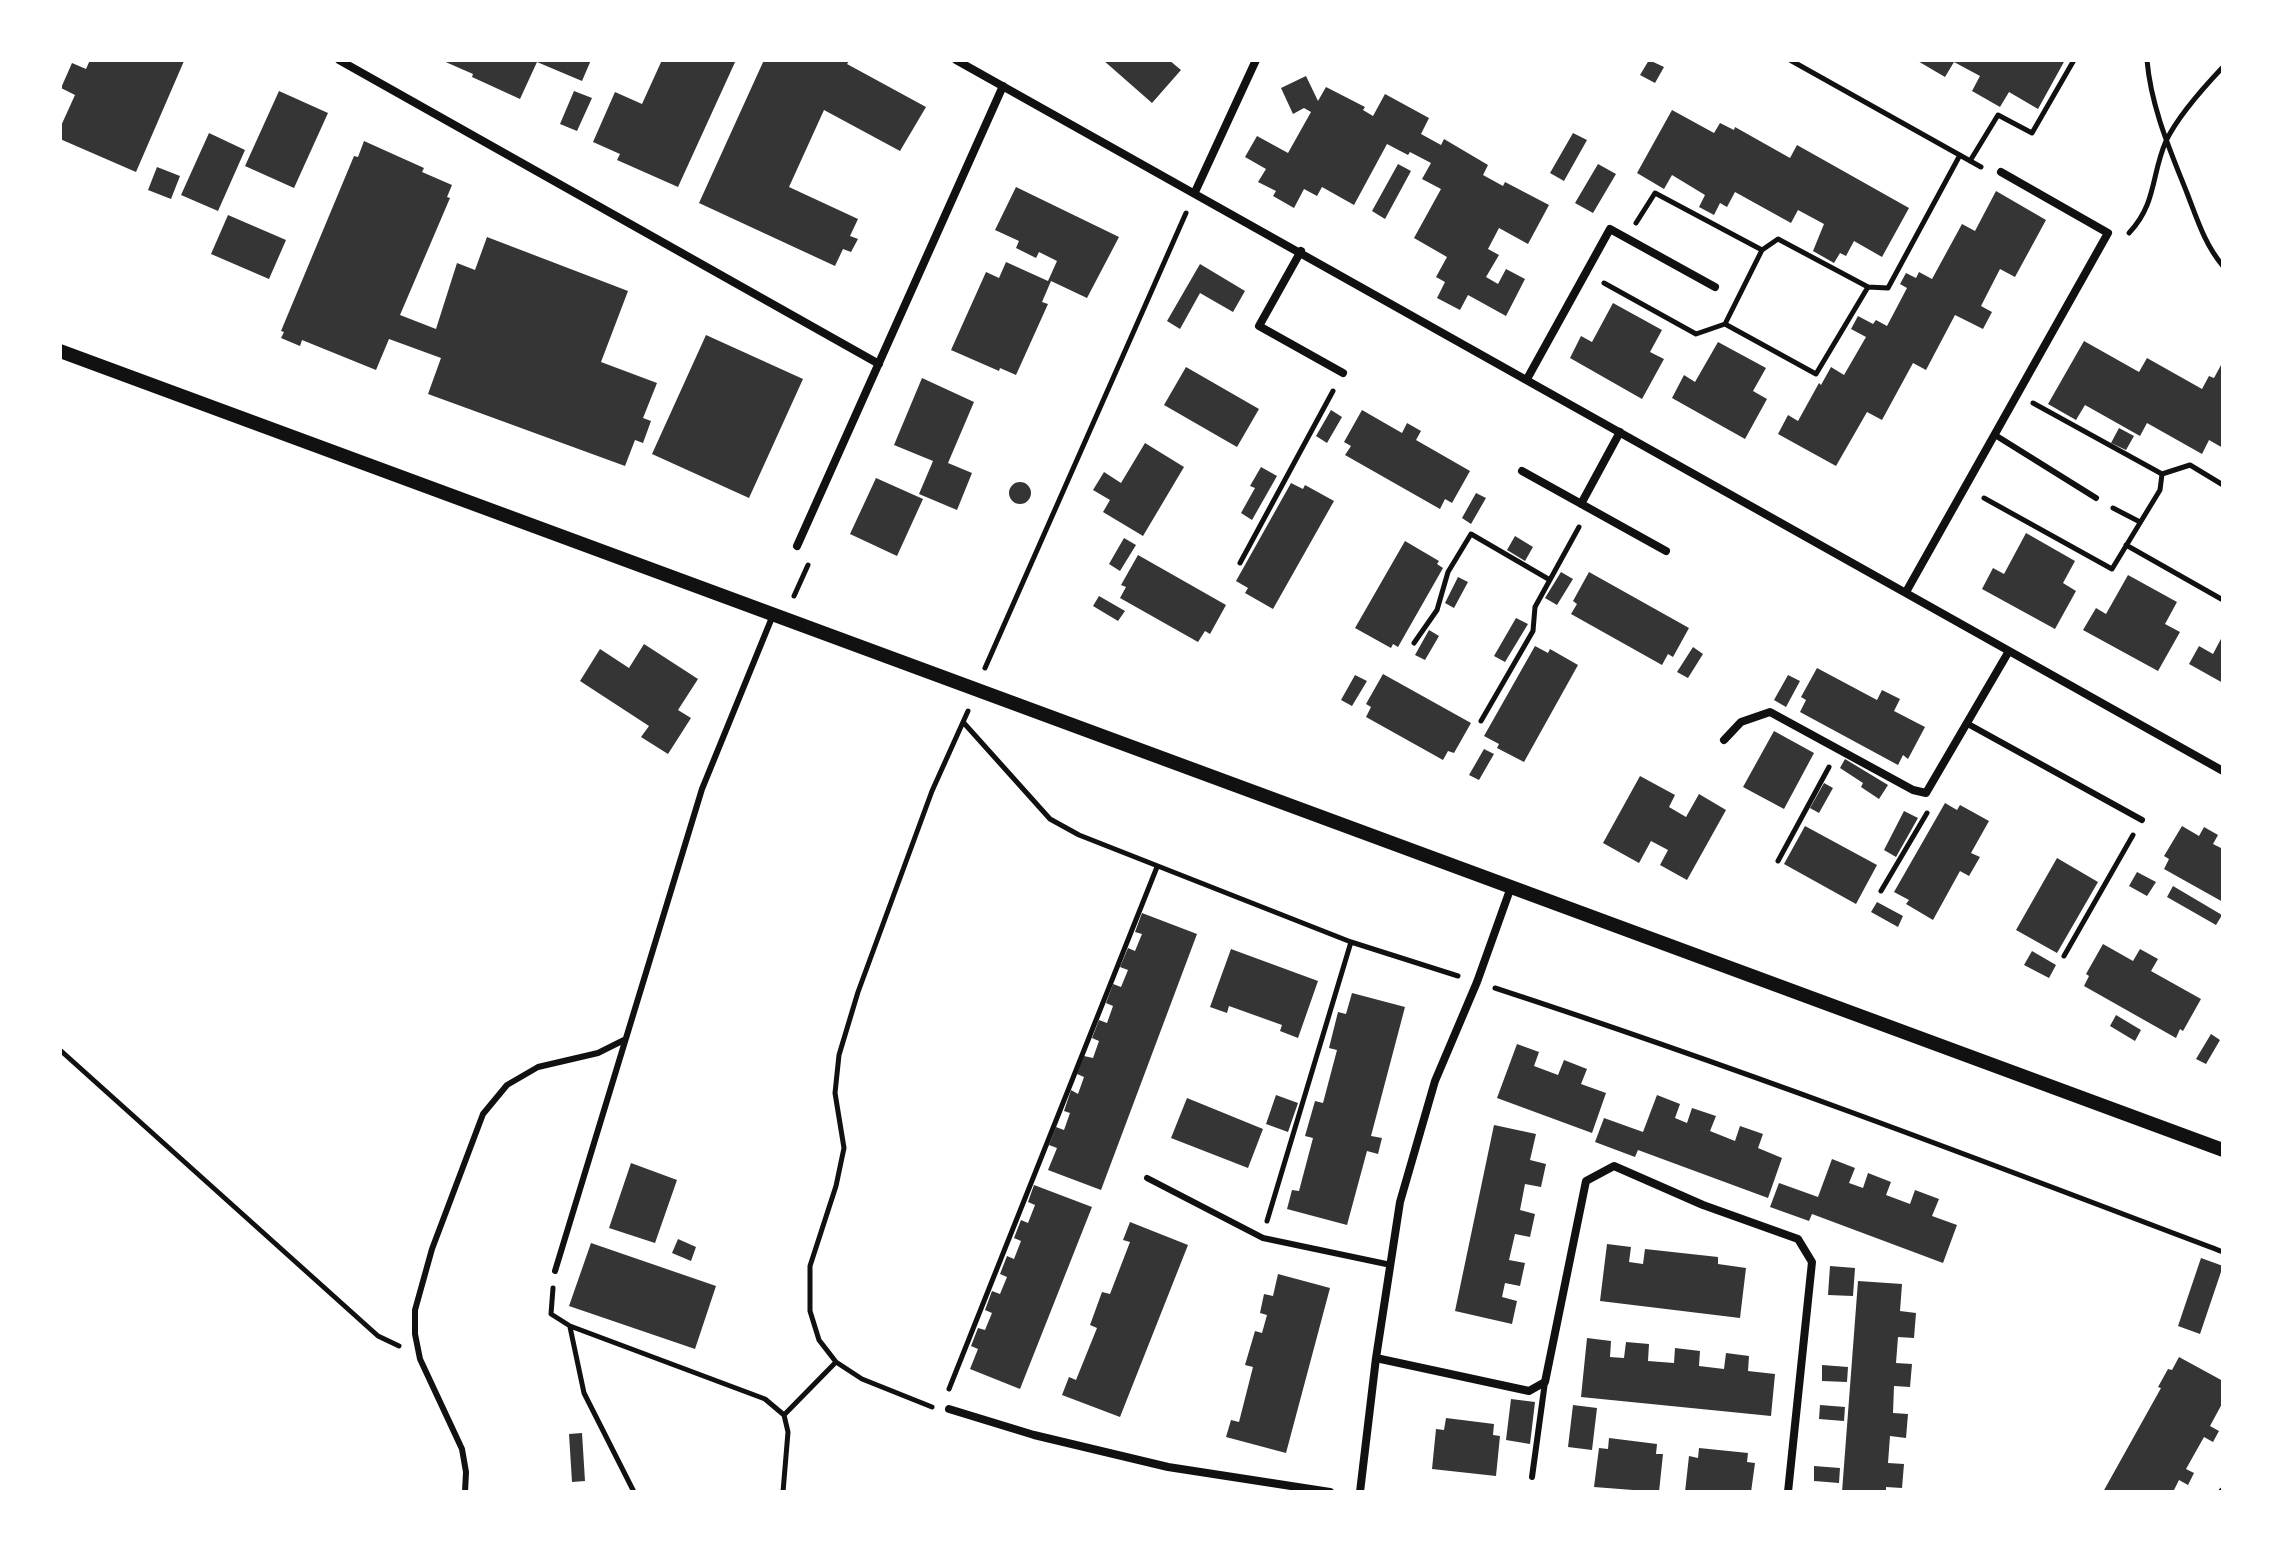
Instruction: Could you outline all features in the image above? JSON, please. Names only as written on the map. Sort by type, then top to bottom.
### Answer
[{"type":"street","points":[[339,60],[879,364]]},
{"type":"street","points":[[956,60],[2223,771]]},
{"type":"street","points":[[1195,192],[1256,60]]},
{"type":"street","points":[[797,546],[1003,86]]},
{"type":"street","points":[[1906,592],[2108,233],[2001,172]]},
{"type":"street","points":[[1527,379],[1610,229],[1715,287]]},
{"type":"street","points":[[1301,251],[1259,326],[1343,373]]},
{"type":"street","points":[[60,351],[2223,1150]]},
{"type":"street","points":[[1581,504],[1620,432]]},
{"type":"street","points":[[1522,471],[1666,551]]},
{"type":"street","points":[[1724,740],[1741,722],[1770,712],[1913,790],[1926,793],[2009,651]]},
{"type":"street","points":[[1360,1492],[1376,1358],[1400,1202],[1435,1081],[1477,982],[1511,887]]},
{"type":"street","points":[[1376,1358],[1529,1391],[1545,1382],[1586,1181],[1614,1166],[1703,1205],[1798,1239],[1812,1262],[1788,1492]]},
{"type":"street","points":[[945,1408],[1034,1435],[1168,1467],[1330,1492]]},
{"type":"lane","points":[[1995,435],[2096,498]]},
{"type":"lane","points":[[555,1271],[702,789],[773,615]]},
{"type":"lane","points":[[1968,724],[2142,820]]},
{"type":"lane","points":[[465,1492],[462,1449],[417,1348],[415,1310],[421,1285],[483,1114],[507,1085],[538,1067],[598,1053],[624,1040]]},
{"type":"lane","points":[[1147,1178],[1263,1238],[1391,1265]]},
{"type":"lane","points":[[1532,1477],[1545,1382]]},
{"type":"path","points":[[1790,60],[1990,172],[2001,172]]},
{"type":"path","points":[[1970,161],[1998,115],[2032,133],[2074,60]]},
{"type":"path","points":[[2147,60],[2152,97],[2166,141],[2210,251],[2223,266]]},
{"type":"path","points":[[2108,233],[2130,233],[2148,207],[2166,141],[2202,89],[2223,67]]},
{"type":"path","points":[[1586,272],[1696,334],[1725,324],[1762,250],[1778,239],[1868,287],[1888,288],[1960,155]]},
{"type":"path","points":[[1157,867],[945,1408],[933,1407],[862,1379],[836,1362],[819,1340],[810,1311],[810,1266],[836,1186],[844,1148],[835,1093],[839,1055],[858,992],[932,791],[1195,192]]},
{"type":"path","points":[[1628,238],[1655,193],[1762,250]]},
{"type":"path","points":[[1725,324],[1816,374],[1868,287]]},
{"type":"path","points":[[1240,563],[1343,373]]},
{"type":"path","points":[[2018,395],[2162,474],[2190,465],[2223,485]]},
{"type":"path","points":[[1965,488],[2112,569],[2160,490],[2162,474]]},
{"type":"path","points":[[2096,498],[2140,522]]},
{"type":"path","points":[[1481,721],[1533,631],[1535,607],[1590,509]]},
{"type":"path","points":[[1414,643],[1437,610],[1448,572],[1471,534],[1550,580]]},
{"type":"path","points":[[2126,545],[2223,600]]},
{"type":"path","points":[[796,591],[799,583]]},
{"type":"path","points":[[963,722],[1050,819],[1079,835],[1351,942],[1667,1044],[2223,1252]]},
{"type":"path","points":[[1778,861],[1839,749]]},
{"type":"path","points":[[1881,891],[1930,807],[1926,793]]},
{"type":"path","points":[[2064,956],[2142,820]]},
{"type":"path","points":[[1263,1238],[1351,942]]},
{"type":"path","points":[[60,1050],[378,1336],[402,1348],[417,1348]]},
{"type":"path","points":[[555,1271],[551,1314],[570,1326],[765,1399],[784,1415],[788,1432],[783,1492]]},
{"type":"path","points":[[570,1326],[584,1393],[634,1492]]},
{"type":"path","points":[[784,1415],[836,1362]]},
{"type":"building","points":[[90,60],[184,61],[136,172],[60,139],[60,128],[75,95],[61,88],[72,63],[86,69]]},
{"type":"building","points":[[441,60],[591,60],[582,81],[537,62],[520,99]]},
{"type":"building","points":[[662,60],[736,60],[678,187],[617,160],[620,154],[593,142],[615,92],[642,104]]},
{"type":"building","points":[[764,60],[850,60],[847,64],[926,107],[900,151],[824,110],[789,187],[858,219],[850,236],[858,239],[851,252],[843,249],[835,266],[699,203]]},
{"type":"building","points":[[1103,60],[1169,60],[1181,70],[1152,103]]},
{"type":"building","points":[[1649,60],[1664,67],[1655,83],[1640,75]]},
{"type":"building","points":[[1916,60],[2065,60],[2038,109],[2009,92],[2000,107],[1972,91],[1980,76],[1954,62],[1945,77]]},
{"type":"building","points":[[1306,76],[1318,101],[1326,87],[1365,107],[1363,110],[1373,116],[1385,94],[1429,118],[1421,134],[1441,145],[1444,139],[1488,165],[1483,175],[1503,186],[1505,182],[1549,205],[1528,244],[1499,228],[1488,249],[1499,255],[1486,277],[1498,284],[1506,269],[1525,279],[1506,316],[1468,295],[1460,310],[1437,298],[1445,282],[1436,277],[1447,257],[1414,238],[1441,189],[1422,179],[1431,163],[1387,144],[1354,205],[1322,187],[1317,196],[1304,189],[1294,208],[1273,196],[1276,191],[1258,182],[1266,169],[1245,157],[1257,136],[1288,153],[1311,112],[1304,108],[1293,114],[1281,88]]},
{"type":"building","points":[[279,91],[328,113],[294,188],[245,166]]},
{"type":"building","points":[[574,91],[592,98],[577,131],[560,124]]},
{"type":"building","points":[[1672,110],[1714,133],[1720,123],[1734,130],[1735,127],[1790,158],[1797,145],[1909,208],[1882,257],[1854,241],[1846,256],[1840,253],[1834,263],[1813,251],[1824,224],[1798,210],[1791,223],[1735,192],[1727,207],[1720,203],[1714,215],[1699,207],[1705,195],[1672,175],[1664,189],[1637,173]]},
{"type":"building","points":[[209,133],[245,150],[218,211],[181,195]]},
{"type":"building","points":[[1573,133],[1587,140],[1564,181],[1550,173]]},
{"type":"building","points":[[364,141],[424,168],[422,172],[452,185],[447,197],[450,198],[400,315],[436,329],[457,263],[475,270],[487,237],[628,291],[601,362],[657,383],[643,418],[651,421],[643,443],[635,440],[625,466],[428,394],[441,358],[389,339],[376,370],[302,340],[300,346],[281,338],[284,332],[281,331],[354,156],[358,157]]},
{"type":"building","points":[[1398,164],[1411,171],[1385,219],[1372,211]]},
{"type":"building","points":[[1598,164],[1616,174],[1593,213],[1575,203]]},
{"type":"building","points":[[157,167],[180,176],[171,199],[148,190]]},
{"type":"building","points":[[1016,187],[1119,237],[1087,298],[1051,281],[1042,302],[1048,304],[1016,375],[951,350],[986,272],[999,278],[1006,262],[1048,281],[1057,261],[1039,252],[1036,258],[1016,248],[1019,241],[995,230]]},
{"type":"building","points":[[1996,191],[2046,220],[2015,277],[2000,269],[1981,306],[1992,312],[1983,329],[1955,315],[1926,370],[1913,363],[1882,420],[1867,412],[1836,466],[1778,434],[1788,415],[1798,421],[1831,367],[1844,375],[1866,337],[1851,329],[1858,316],[1873,324],[1876,320],[1887,326],[1907,288],[1900,284],[1906,273],[1916,278],[1919,272],[1932,279],[1962,224],[1975,231]]},
{"type":"building","points":[[228,215],[286,240],[269,279],[211,254]]},
{"type":"building","points":[[1200,264],[1245,291],[1233,312],[1200,293],[1180,329],[1167,321]]},
{"type":"building","points":[[1613,303],[1662,330],[1650,352],[1664,359],[1642,399],[1570,358],[1581,336],[1592,342]]},
{"type":"building","points":[[706,335],[803,379],[749,498],[652,454]]},
{"type":"building","points":[[2084,341],[2139,372],[2147,358],[2202,389],[2209,376],[2214,378],[2223,366],[2223,448],[2209,440],[2202,454],[2147,423],[2140,436],[2085,405],[2076,420],[2048,404]]},
{"type":"building","points":[[1718,342],[1766,368],[1753,391],[1767,399],[1745,439],[1672,398],[1684,375],[1695,382]]},
{"type":"building","points":[[1186,367],[1259,409],[1237,447],[1164,405]]},
{"type":"building","points":[[922,378],[974,402],[948,463],[972,473],[957,510],[919,494],[933,461],[894,445]]},
{"type":"building","points":[[1331,410],[1342,417],[1327,443],[1316,436]]},
{"type":"building","points":[[1362,410],[1402,433],[1407,423],[1421,431],[1416,440],[1470,471],[1452,503],[1445,499],[1440,509],[1345,455],[1351,446],[1344,442]]},
{"type":"building","points":[[2119,428],[2134,436],[2126,450],[2111,443]]},
{"type":"building","points":[[1145,443],[1184,467],[1143,536],[1103,512],[1110,500],[1093,490],[1104,472],[1121,483]]},
{"type":"building","points":[[1261,467],[1277,476],[1252,520],[1241,513],[1255,488],[1250,486]]},
{"type":"building","points":[[876,478],[923,499],[897,556],[850,534]]},
{"type":"building","points":[[1020,482],[1028,485],[1031,493],[1028,501],[1020,504],[1012,501],[1009,493],[1012,485]]},
{"type":"building","points":[[1291,483],[1303,489],[1305,485],[1334,501],[1273,609],[1245,593],[1248,588],[1236,581]]},
{"type":"building","points":[[1476,493],[1486,498],[1471,524],[1462,518]]},
{"type":"building","points":[[2026,533],[2075,561],[2063,583],[2076,591],[2055,629],[1982,589],[1993,568],[2004,574]]},
{"type":"building","points":[[1515,536],[1533,547],[1525,561],[1507,550]]},
{"type":"building","points":[[1124,538],[1136,545],[1120,571],[1109,564]]},
{"type":"building","points":[[1405,541],[1439,561],[1437,564],[1443,568],[1398,647],[1393,644],[1391,648],[1355,628]]},
{"type":"building","points":[[1138,555],[1226,605],[1210,634],[1205,631],[1198,642],[1120,598],[1126,587],[1121,585]]},
{"type":"building","points":[[1561,572],[1573,579],[1557,605],[1545,598]]},
{"type":"building","points":[[1589,572],[1689,628],[1673,657],[1668,654],[1662,665],[1571,614],[1577,604],[1573,601]]},
{"type":"building","points":[[2128,575],[2177,602],[2165,624],[2180,632],[2158,671],[2083,630],[2096,608],[2106,614]]},
{"type":"building","points":[[1458,577],[1468,582],[1454,608],[1445,603]]},
{"type":"building","points":[[1099,596],[1125,611],[1118,621],[1093,606]]},
{"type":"building","points":[[1516,618],[1528,624],[1505,662],[1494,656]]},
{"type":"building","points":[[1429,630],[1439,636],[1425,660],[1415,655]]},
{"type":"building","points":[[2223,635],[2223,683],[2189,664],[2199,646],[2213,654]]},
{"type":"building","points":[[644,644],[698,679],[678,710],[691,718],[668,754],[641,737],[649,726],[580,681],[600,649],[629,668]]},
{"type":"building","points":[[1535,646],[1548,653],[1550,649],[1578,665],[1524,762],[1497,748],[1499,744],[1484,736]]},
{"type":"building","points":[[1693,647],[1703,654],[1688,678],[1677,672]]},
{"type":"building","points":[[1817,668],[1877,700],[1882,690],[1900,699],[1894,711],[1925,727],[1908,759],[1903,755],[1898,765],[1800,712],[1806,700],[1801,697]]},
{"type":"building","points":[[1383,674],[1471,723],[1454,753],[1448,751],[1443,760],[1366,717],[1371,707],[1366,704]]},
{"type":"building","points":[[1355,675],[1367,681],[1352,706],[1341,700]]},
{"type":"building","points":[[1788,675],[1800,681],[1786,707],[1774,700]]},
{"type":"building","points":[[1774,731],[1814,753],[1784,809],[1743,787]]},
{"type":"building","points":[[1484,749],[1494,754],[1479,780],[1469,775]]},
{"type":"building","points":[[1845,759],[1888,785],[1879,799],[1861,787],[1863,783],[1840,768]]},
{"type":"building","points":[[1640,776],[1675,795],[1669,807],[1686,817],[1699,794],[1726,810],[1687,880],[1660,865],[1668,850],[1651,841],[1639,863],[1603,843]]},
{"type":"building","points":[[1824,783],[1833,788],[1819,813],[1810,808]]},
{"type":"building","points":[[1945,803],[1957,810],[1960,805],[1989,821],[1971,853],[1980,857],[1969,876],[1960,871],[1933,920],[1906,904],[1909,900],[1894,892]]},
{"type":"building","points":[[1904,811],[1918,818],[1896,857],[1884,850]]},
{"type":"building","points":[[1805,826],[1877,865],[1856,904],[1784,864]]},
{"type":"building","points":[[2182,826],[2199,836],[2204,827],[2218,835],[2213,844],[2223,849],[2223,902],[2164,869],[2169,859],[2164,856]]},
{"type":"building","points":[[2057,858],[2098,882],[2057,953],[2016,930]]},
{"type":"building","points":[[2137,872],[2156,882],[2147,896],[2129,886]]},
{"type":"building","points":[[2173,886],[2222,915],[2216,925],[2167,897]]},
{"type":"building","points":[[1877,902],[1903,916],[1898,927],[1871,912]]},
{"type":"building","points":[[1142,913],[1197,934],[1101,1190],[1048,1170],[1057,1148],[1049,1145],[1056,1127],[1064,1130],[1070,1113],[1064,1111],[1071,1090],[1078,1094],[1084,1077],[1077,1074],[1084,1056],[1093,1058],[1099,1041],[1092,1038],[1099,1020],[1107,1023],[1113,1006],[1106,1003],[1113,984],[1121,987],[1128,970],[1120,967],[1128,948],[1135,951],[1142,934],[1135,932]]},
{"type":"building","points":[[2103,944],[2133,961],[2140,949],[2158,959],[2151,971],[2201,999],[2176,1038],[2084,986],[2089,976],[2086,974]]},
{"type":"building","points":[[1231,949],[1318,981],[1298,1038],[1280,1031],[1282,1025],[1229,1006],[1227,1013],[1210,1007]]},
{"type":"building","points":[[2032,951],[2056,965],[2049,978],[2024,965]]},
{"type":"building","points":[[1352,993],[1405,1007],[1371,1136],[1382,1138],[1378,1154],[1367,1151],[1347,1225],[1287,1209],[1292,1190],[1299,1191],[1313,1138],[1305,1136],[1315,1101],[1323,1103],[1337,1050],[1329,1048],[1338,1012],[1346,1014]]},
{"type":"building","points":[[2116,1015],[2141,1030],[2135,1041],[2110,1026]]},
{"type":"building","points":[[2211,1034],[2220,1040],[2206,1064],[2196,1059]]},
{"type":"building","points":[[1517,1044],[1539,1052],[1534,1066],[1558,1075],[1564,1060],[1587,1069],[1581,1084],[1606,1093],[1592,1133],[1497,1098]]},
{"type":"building","points":[[1276,1095],[1298,1103],[1288,1132],[1266,1124]]},
{"type":"building","points":[[1657,1095],[1680,1104],[1675,1118],[1687,1123],[1692,1108],[1716,1116],[1710,1131],[1735,1141],[1740,1126],[1763,1134],[1758,1148],[1782,1158],[1768,1198],[1638,1150],[1635,1157],[1595,1142],[1604,1118],[1643,1132]]},
{"type":"building","points":[[1187,1098],[1263,1129],[1248,1168],[1171,1138]]},
{"type":"building","points":[[1494,1125],[1536,1134],[1530,1160],[1546,1164],[1541,1187],[1525,1184],[1520,1210],[1535,1214],[1530,1237],[1515,1234],[1509,1260],[1525,1263],[1520,1286],[1505,1283],[1502,1297],[1517,1301],[1512,1324],[1455,1311]]},
{"type":"building","points":[[1832,1159],[1855,1168],[1849,1183],[1863,1188],[1868,1173],[1891,1182],[1886,1195],[1910,1204],[1915,1190],[1939,1199],[1932,1216],[1957,1225],[1943,1263],[1812,1214],[1809,1221],[1770,1207],[1779,1183],[1818,1197]]},
{"type":"building","points":[[631,1163],[677,1180],[655,1243],[609,1228]]},
{"type":"building","points":[[1034,1185],[1092,1207],[1020,1389],[970,1369],[978,1349],[971,1346],[978,1328],[985,1330],[992,1313],[985,1310],[992,1291],[1000,1294],[1007,1277],[1000,1274],[1007,1256],[1014,1259],[1021,1241],[1014,1238],[1021,1220],[1028,1223],[1035,1205],[1028,1202]]},
{"type":"building","points":[[1130,1222],[1188,1245],[1120,1417],[1062,1395],[1069,1377],[1076,1380],[1097,1328],[1090,1325],[1102,1292],[1110,1294],[1130,1242],[1123,1240]]},
{"type":"building","points":[[678,1239],[696,1247],[691,1261],[672,1253]]},
{"type":"building","points":[[591,1243],[716,1286],[695,1349],[569,1306]]},
{"type":"building","points":[[1607,1244],[1631,1247],[1629,1262],[1643,1264],[1645,1249],[1718,1257],[1718,1264],[1746,1268],[1740,1318],[1600,1301]]},
{"type":"building","points":[[2201,1258],[2223,1266],[2200,1334],[2178,1326]]},
{"type":"building","points":[[1830,1266],[1855,1268],[1853,1296],[1828,1295]]},
{"type":"building","points":[[1278,1274],[1330,1288],[1286,1453],[1226,1437],[1231,1420],[1239,1422],[1253,1367],[1245,1365],[1255,1331],[1262,1333],[1267,1315],[1260,1313],[1264,1294],[1273,1296]]},
{"type":"building","points":[[1858,1281],[1902,1284],[1900,1311],[1916,1313],[1914,1338],[1898,1337],[1896,1363],[1912,1364],[1910,1387],[1894,1386],[1893,1413],[1908,1414],[1906,1438],[1890,1436],[1888,1463],[1904,1464],[1902,1488],[1886,1487],[1886,1492],[1842,1492]]},
{"type":"building","points":[[1587,1338],[1611,1341],[1610,1357],[1624,1358],[1626,1342],[1649,1344],[1648,1361],[1674,1363],[1675,1348],[1700,1351],[1699,1366],[1724,1369],[1726,1353],[1749,1356],[1748,1371],[1775,1374],[1771,1416],[1581,1397]]},
{"type":"building","points":[[2179,1357],[2223,1381],[2223,1402],[2210,1426],[2219,1431],[2213,1442],[2204,1437],[2186,1469],[2194,1473],[2188,1485],[2179,1480],[2173,1492],[2103,1492],[2161,1388],[2158,1387],[2168,1369],[2172,1370]]},
{"type":"building","points":[[1822,1365],[1848,1367],[1847,1382],[1822,1381]]},
{"type":"building","points":[[1511,1399],[1535,1402],[1530,1444],[1506,1440]]},
{"type":"building","points":[[1573,1405],[1597,1408],[1592,1450],[1568,1447]]},
{"type":"building","points":[[1820,1405],[1845,1407],[1844,1421],[1819,1419]]},
{"type":"building","points":[[1446,1418],[1494,1424],[1493,1435],[1500,1436],[1496,1476],[1432,1469],[1436,1429],[1444,1430]]},
{"type":"building","points":[[582,1433],[585,1481],[572,1482],[569,1434]]},
{"type":"building","points":[[1609,1438],[1657,1444],[1656,1454],[1663,1454],[1659,1492],[1594,1487],[1599,1448],[1608,1449]]},
{"type":"building","points":[[1699,1448],[1748,1453],[1747,1462],[1755,1463],[1751,1492],[1685,1492],[1689,1456],[1698,1458]]},
{"type":"building","points":[[1814,1466],[1840,1468],[1839,1483],[1814,1481]]}]
